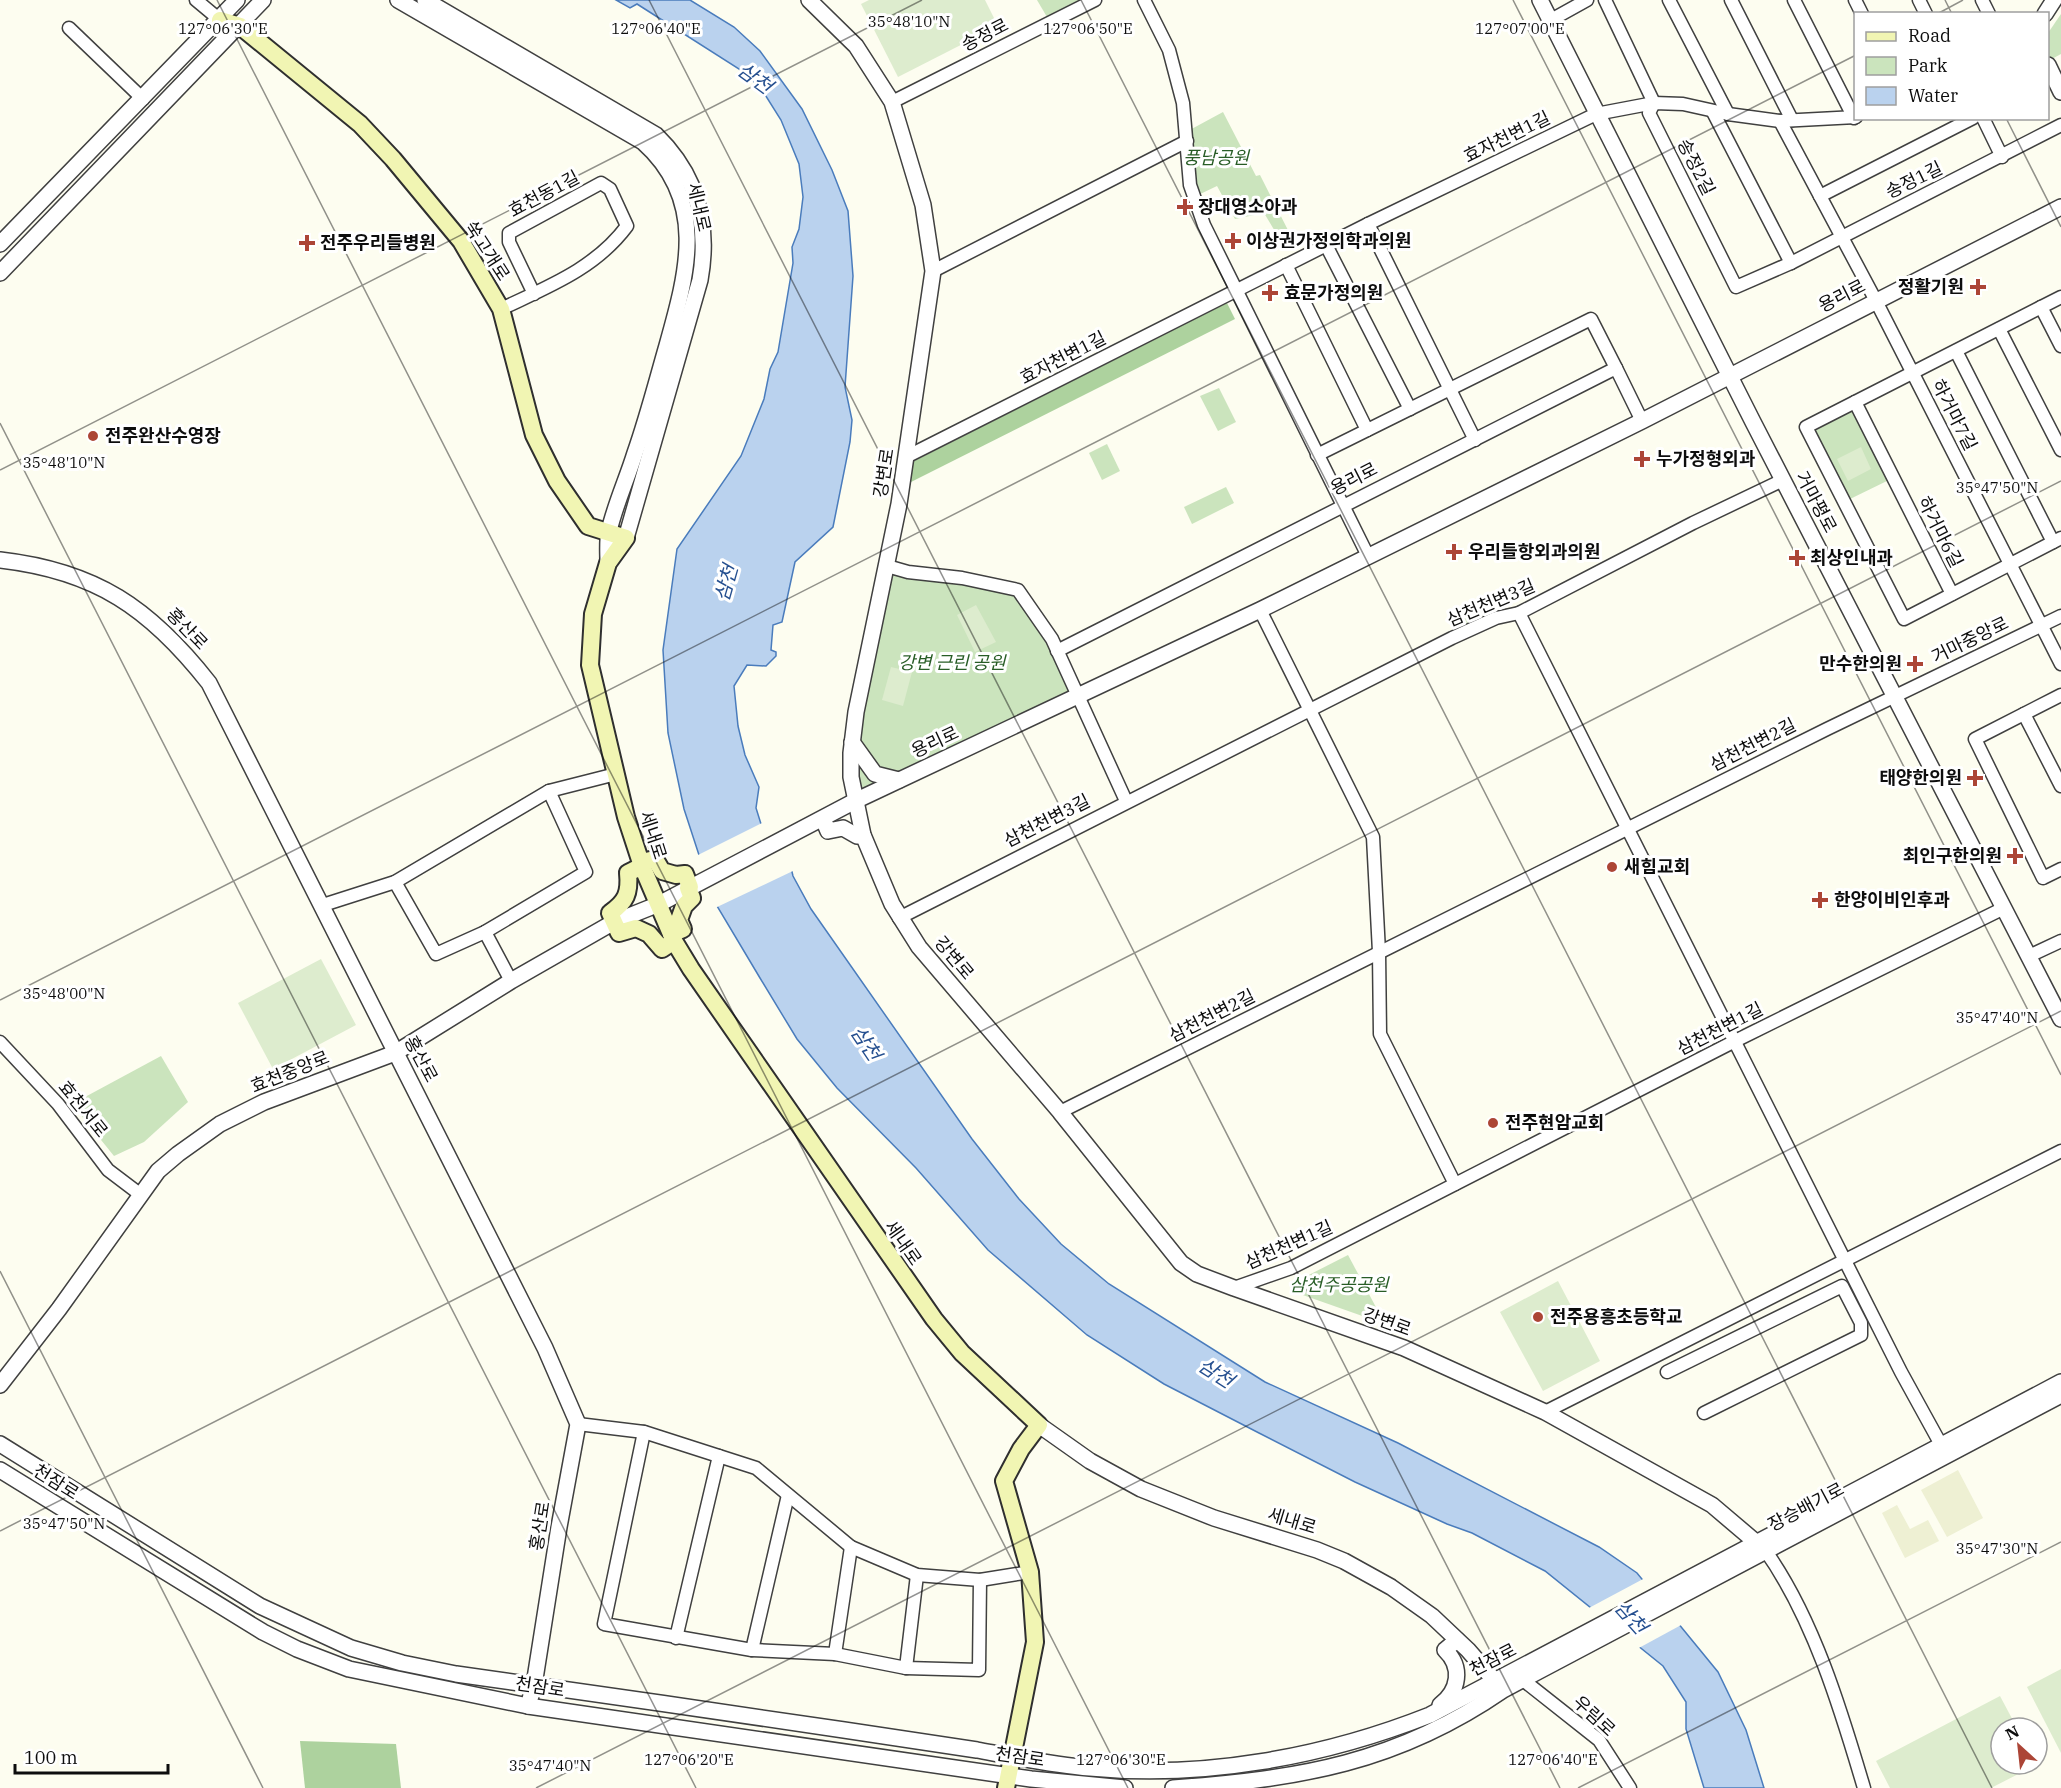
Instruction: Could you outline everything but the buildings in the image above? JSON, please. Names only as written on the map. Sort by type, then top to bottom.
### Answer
[{"type":"main road","points":[[220,20],[240,26]]},
{"type":"main road","name":"쑥고개로","points":[[240,26],[360,124],[393,159],[460,241],[501,309],[534,435],[557,481],[588,526],[626,538]]},
{"type":"main road","name":"세내로","points":[[626,538],[608,563],[593,614],[590,665],[616,774],[642,864],[673,938],[742,1047],[934,1319],[962,1353],[1039,1425]]},
{"type":"main road","points":[[655,859],[662,871],[685,874],[684,890],[692,898],[679,920],[683,929],[662,949],[649,934],[636,928],[619,933],[610,913],[623,904],[630,890],[628,873],[642,864],[655,859]]},
{"type":"main road","name":"천잠로","points":[[1010,1773],[1035,1642],[1030,1572],[1004,1481],[1021,1449],[1039,1425]]},
{"type":"street","points":[[196,0],[220,20]]},
{"type":"street","points":[[0,244],[237,0]]},
{"type":"street","points":[[0,273],[240,26],[262,0]]},
{"type":"street","name":"세내로","points":[[398,0],[643,142],[660,158],[673,178],[682,202],[688,231],[683,291],[642,433],[608,532],[608,563]]},
{"type":"street","name":"세내로","points":[[425,0],[656,135],[674,152],[698,198],[704,225],[705,257],[626,538]]},
{"type":"street","name":"강변로","points":[[809,0],[856,46],[892,102],[923,205],[933,271],[906,457],[852,742],[850,777],[852,802],[860,835],[899,918],[919,947],[1060,1112],[1181,1263],[1197,1274],[1404,1348],[1545,1412],[1712,1505],[1762,1546]]},
{"type":"street","name":"송정로","points":[[892,102],[1095,0]]},
{"type":"street","points":[[1144,0],[1169,50],[1183,103],[1190,185],[1204,225],[1368,556]]},
{"type":"street","name":"거마평로","points":[[1540,0],[1729,376],[2061,1019]]},
{"type":"street","points":[[1551,20],[1587,0]]},
{"type":"street","name":"송정2길","points":[[1605,0],[1630,48],[1654,103],[1649,113],[1716,247]]},
{"type":"street","points":[[1669,0],[1728,114]]},
{"type":"street","points":[[1731,0],[1748,33],[1813,183],[1913,373]]},
{"type":"street","points":[[1794,0],[1854,116]]},
{"type":"street","points":[[69,28],[142,99]]},
{"type":"street","points":[[2049,67],[2061,92]]},
{"type":"street","points":[[1596,114],[1654,103],[1683,104],[1713,112],[1786,120],[1854,118]]},
{"type":"street","points":[[1713,112],[1791,263]]},
{"type":"street","name":"효자천변1길","points":[[906,457],[1368,224],[1596,114]]},
{"type":"street","name":"송정1길","points":[[1820,196],[1968,120]]},
{"type":"street","points":[[1984,120],[2002,157]]},
{"type":"street","name":"송정1길","points":[[1716,247],[1736,287],[1791,263],[2061,125]]},
{"type":"street","points":[[933,271],[1187,141]]},
{"type":"street","name":"효천동1길","points":[[501,309],[534,294],[571,276],[596,258],[627,226],[610,189],[602,183],[508,233],[509,242],[534,294]]},
{"type":"street","name":"용리로","points":[[684,890],[852,802],[1260,610],[1642,421],[2061,207]]},
{"type":"street","points":[[1368,224],[1475,440]]},
{"type":"street","points":[[1326,245],[1410,409]]},
{"type":"street","points":[[1286,265],[1367,430]]},
{"type":"street","name":"하거마7길","points":[[1851,517],[1806,427],[2061,297]]},
{"type":"street","points":[[2041,307],[2061,346]]},
{"type":"street","points":[[1317,455],[1591,318],[1642,421]]},
{"type":"street","points":[[1999,328],[2061,450]]},
{"type":"street","name":"하거마7길","points":[[1956,351],[2007,451]]},
{"type":"street","name":"용리로","points":[[1057,651],[1616,368]]},
{"type":"street","name":"하거마7길","points":[[1913,373],[2010,564]]},
{"type":"street","name":"하거마6길","points":[[1855,402],[1952,594]]},
{"type":"street","name":"하거마6길","points":[[1851,517],[1904,619],[2057,540],[2007,451]]},
{"type":"street","name":"삼천천변3길","points":[[899,918],[1126,801],[1452,638],[1496,618],[1519,613],[1693,523],[1783,480]]},
{"type":"street","name":"홍산로","points":[[0,560],[42,567],[86,580],[113,593],[162,628],[209,683],[545,1348],[578,1425],[534,1685],[528,1706]]},
{"type":"street","points":[[2010,564],[2061,664]]},
{"type":"street","points":[[887,566],[908,572],[962,578],[1018,590],[1057,651],[1126,801]]},
{"type":"street","points":[[1260,610],[1373,837],[1379,952],[1380,1034],[1455,1184]]},
{"type":"street","points":[[1519,613],[1845,1261],[1944,1450]]},
{"type":"street","name":"거마중앙로","points":[[1895,695],[2061,616]]},
{"type":"street","name":"삼천천변2길","points":[[1060,1112],[1895,695]]},
{"type":"street","points":[[2061,695],[1975,739],[2043,878],[2061,869]]},
{"type":"street","points":[[2024,714],[2060,784]]},
{"type":"street","points":[[852,742],[875,774],[899,780]]},
{"type":"street","points":[[323,905],[395,882],[549,791],[616,774]]},
{"type":"street","points":[[395,882],[436,954],[485,932],[586,872],[549,791]]},
{"type":"street","points":[[823,819],[828,831],[843,828],[860,835]]},
{"type":"street","name":"효천중앙로","points":[[0,1385],[59,1309],[158,1172],[178,1154],[220,1124],[264,1102],[395,1053],[511,981],[614,922],[658,904],[684,890]]},
{"type":"street","name":"삼천천변1길","points":[[1234,1288],[1291,1268],[1735,1041],[2004,908]]},
{"type":"street","points":[[485,932],[511,981]]},
{"type":"street","points":[[2029,956],[2061,941]]},
{"type":"street","name":"효천서로","points":[[0,1042],[58,1104],[108,1170],[141,1195]]},
{"type":"street","points":[[1545,1412],[2061,1151]]},
{"type":"street","points":[[1667,1372],[1842,1286],[1861,1323],[1861,1335],[1704,1413]]},
{"type":"street","name":"장승배기로","points":[[1864,1788],[1850,1740],[1803,1618],[1783,1576],[1762,1546],[1944,1450],[2061,1382]]},
{"type":"street","name":"장승배기로","points":[[1944,1450],[2061,1395]]},
{"type":"street","points":[[578,1425],[644,1432],[756,1468],[851,1547],[916,1575],[980,1580],[1030,1572]]},
{"type":"street","name":"세내로","points":[[1039,1425],[1090,1461],[1141,1489],[1214,1518],[1317,1550],[1344,1561],[1399,1593],[1432,1616],[1499,1685]]},
{"type":"street","points":[[644,1432],[604,1624],[752,1650],[835,1654],[906,1668],[979,1670],[980,1580]]},
{"type":"street","name":"천잠로","points":[[0,1444],[260,1606],[351,1648],[402,1663],[534,1685],[908,1740],[1031,1779],[1125,1788]]},
{"type":"street","points":[[676,1638],[719,1456]]},
{"type":"street","name":"천잠로","points":[[0,1470],[222,1608],[297,1649],[350,1669],[528,1706],[1010,1773],[1090,1768],[1153,1771],[1240,1764],[1345,1744],[1440,1711],[1524,1675],[1762,1546]]},
{"type":"street","points":[[752,1650],[788,1496]]},
{"type":"street","points":[[835,1654],[851,1547]]},
{"type":"street","points":[[906,1668],[916,1575]]},
{"type":"street","points":[[1440,1711],[1439,1706],[1451,1696],[1457,1685],[1452,1656],[1445,1650],[1457,1640]]},
{"type":"street","name":"우림로","points":[[1524,1675],[1599,1740],[1630,1788]]},
{"type":"street","name":"천잠로","points":[[1173,1788],[1244,1783],[1348,1764],[1420,1738],[1478,1707],[1499,1685]]},
{"type":"green space","points":[[869,0],[985,0],[998,26],[898,77],[861,4]]},
{"type":"green space","points":[[1037,0],[1082,0],[1047,17]]},
{"type":"green space","points":[[2061,14],[2061,54],[2049,60],[2049,32]]},
{"type":"green space","name":"풍남공원","points":[[1223,112],[1256,176],[1260,175],[1293,240],[1282,243],[1264,213],[1235,219],[1217,186],[1194,197],[1186,132]]},
{"type":"green space","points":[[1227,303],[1235,319],[909,483],[912,462]]},
{"type":"green space","points":[[1219,388],[1236,422],[1218,431],[1200,396]]},
{"type":"green space","points":[[1849,409],[1855,410],[1891,479],[1848,500],[1814,433],[1817,425]]},
{"type":"green space","points":[[1107,444],[1120,471],[1102,480],[1089,453]]},
{"type":"green space","points":[[1861,447],[1871,469],[1848,481],[1837,459]]},
{"type":"green space","points":[[1226,487],[1234,503],[1192,524],[1184,507]]},
{"type":"green space","name":"강변 근린 공원","points":[[887,566],[1018,590],[1078,696],[855,801],[851,777]]},
{"type":"green space","points":[[976,605],[996,642],[975,652],[957,615]]},
{"type":"green space","points":[[1480,605],[1485,615],[1454,632],[1449,622]]},
{"type":"green space","points":[[891,667],[912,672],[903,706],[882,700]]},
{"type":"green space","points":[[321,959],[356,1025],[273,1069],[238,1003]]},
{"type":"green space","points":[[161,1056],[188,1102],[144,1142],[114,1156],[72,1104]]},
{"type":"green space","name":"삼천주공공원","points":[[1348,1255],[1385,1324],[1300,1294],[1297,1281]]},
{"type":"green space","points":[[1558,1281],[1600,1361],[1543,1391],[1500,1312]]},
{"type":"green space","points":[[1958,1470],[1983,1518],[1947,1537],[1921,1490]]},
{"type":"green space","points":[[1897,1505],[1910,1529],[1928,1520],[1939,1541],[1905,1558],[1882,1513]]},
{"type":"green space","points":[[2061,1669],[2061,1753],[2049,1730],[2049,1716],[2042,1716],[2027,1687]]},
{"type":"green space","points":[[2000,1696],[2011,1716],[1989,1716],[1989,1776],[2014,1776],[1991,1788],[1890,1788],[1876,1761]]},
{"type":"green space","points":[[300,1741],[396,1744],[401,1788],[305,1788]]},
{"type":"water","name":"삼천","points":[[616,0],[690,0],[734,27],[760,51],[802,109],[832,170],[848,211],[853,276],[845,387],[852,420],[850,442],[833,527],[795,562],[782,622],[773,625],[771,650],[776,652],[776,656],[766,666],[747,665],[734,686],[738,726],[745,755],[759,787],[756,808],[761,824],[784,839],[793,876],[811,909],[972,1139],[1019,1199],[1061,1244],[1109,1284],[1265,1382],[1398,1443],[1599,1547],[1637,1573],[1718,1672],[1746,1730],[1764,1788],[1704,1788],[1686,1729],[1686,1702],[1663,1666],[1545,1571],[1472,1533],[1355,1482],[1259,1433],[1164,1384],[1087,1335],[988,1250],[916,1168],[837,1088],[797,1039],[714,901],[684,809],[668,733],[663,650],[677,549],[741,456],[764,399],[770,369],[778,352],[793,263],[792,247],[799,229],[803,197],[799,164],[781,120],[764,93],[747,74],[637,4],[630,8]]},
{"type":"pier","points":[[764,822],[787,837],[795,870],[715,908],[696,856]]},
{"type":"pier","points":[[1645,1578],[1683,1624],[1637,1649],[1587,1609]]},
{"type":"place","name":"장대영소아과","points":[[1185,207]]},
{"type":"place","name":"이상권가정의학과의원","points":[[1233,241]]},
{"type":"place","name":"전주우리들병원","points":[[307,243]]},
{"type":"place","name":"정활기원","points":[[1978,287]]},
{"type":"place","name":"효문가정의원","points":[[1270,293]]},
{"type":"place","name":"전주완산수영장","points":[[93,436]]},
{"type":"place","name":"누가정형외과","points":[[1642,459]]},
{"type":"place","name":"우리들항외과의원","points":[[1454,552]]},
{"type":"place","name":"최상인내과","points":[[1797,558]]},
{"type":"place","name":"만수한의원","points":[[1915,664]]},
{"type":"place","name":"태양한의원","points":[[1975,778]]},
{"type":"place","name":"최인구한의원","points":[[2015,856]]},
{"type":"place","name":"새힘교회","points":[[1612,867]]},
{"type":"place","name":"한양이비인후과","points":[[1820,900]]},
{"type":"place","name":"전주현암교회","points":[[1493,1123]]},
{"type":"place","name":"전주용흥초등학교","points":[[1538,1317]]}]
